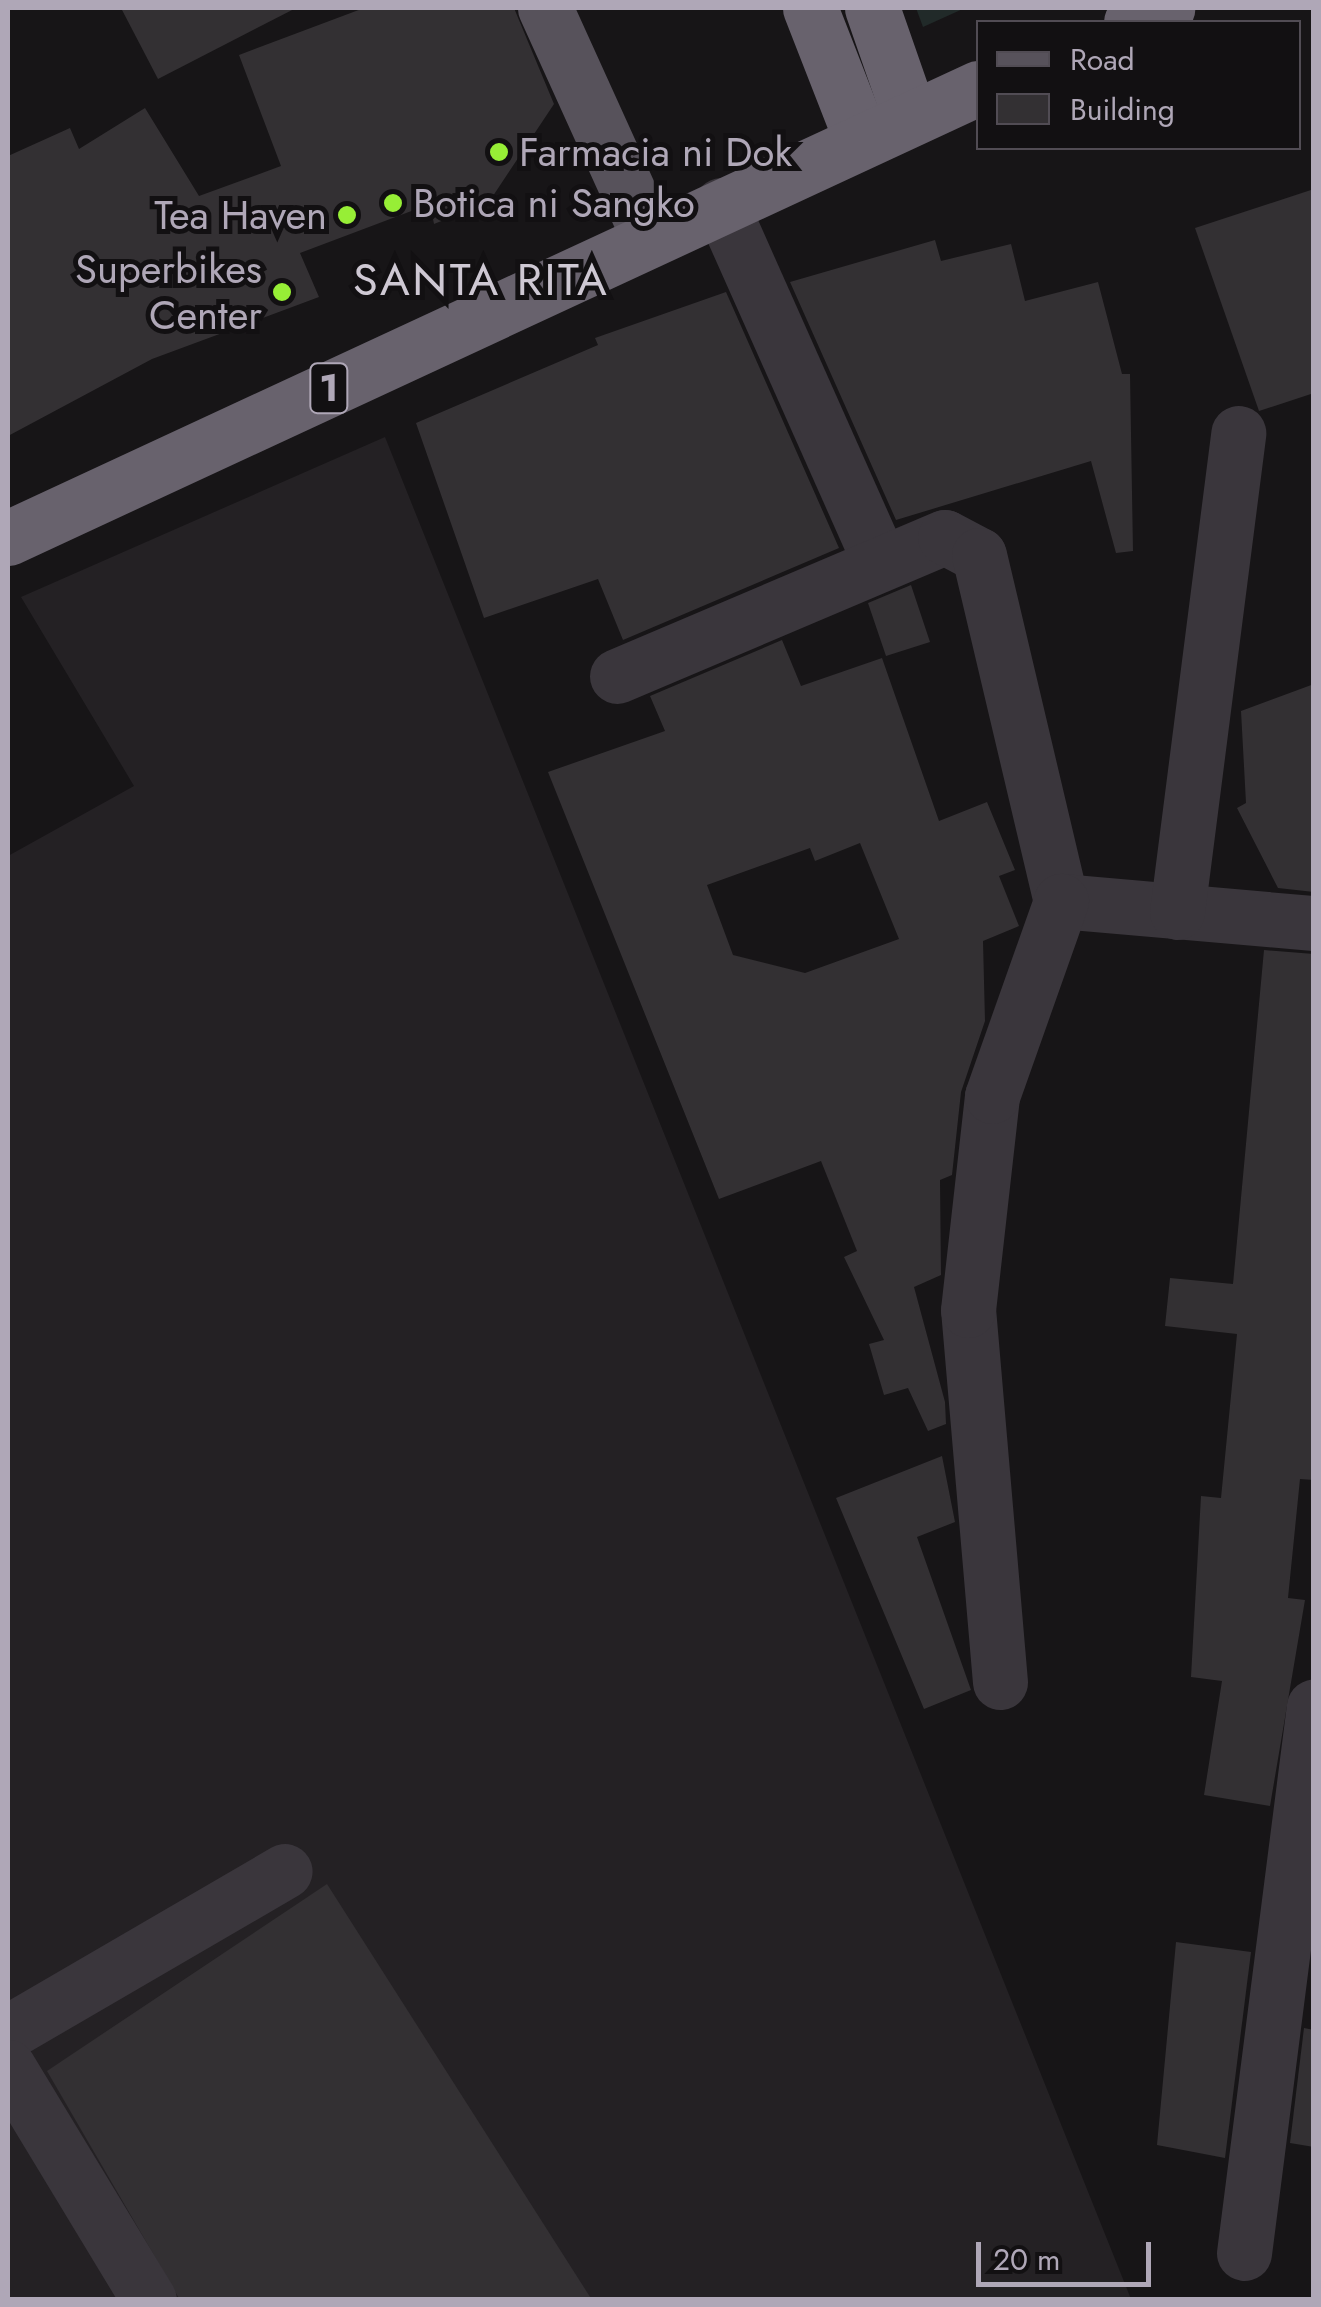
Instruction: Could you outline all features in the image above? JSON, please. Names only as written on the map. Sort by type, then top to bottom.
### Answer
[{"type":"highway","points":[[810,8],[861,139]]},
{"type":"highway","points":[[872,8],[910,117]]},
{"type":"highway","points":[[1136,20],[1166,8]]},
{"type":"highway","name":"1","points":[[8,538],[976,89]]},
{"type":"main road","points":[[545,8],[650,239]]},
{"type":"street","points":[[721,205],[880,562]]},
{"type":"street","points":[[1177,912],[1238,433]]},
{"type":"street","points":[[617,676],[880,562],[946,538],[979,555],[1061,901],[992,1096],[968,1310],[1000,1682]]},
{"type":"street","points":[[1061,901],[1307,919]]},
{"type":"street","points":[[1244,2254],[1314,1706]]},
{"type":"street","points":[[8,2032],[285,1871]]},
{"type":"street","points":[[8,2068],[149,2300]]},
{"type":"shaded area","points":[[916,8],[965,8],[923,27]]},
{"type":"shaded area","points":[[385,437],[1131,2299],[8,2299],[8,856],[134,786],[21,597]]},
{"type":"building","points":[[121,8],[296,8],[158,79]]},
{"type":"building","points":[[364,8],[514,8],[554,104],[489,202],[434,224],[430,204],[300,253],[319,297],[152,359],[8,436],[8,156],[70,128],[79,149],[145,108],[199,196],[281,166],[239,55]]},
{"type":"building","points":[[1314,189],[1314,393],[1259,411],[1195,228]]},
{"type":"building","points":[[935,240],[941,261],[1011,244],[1025,301],[1098,282],[1122,374],[1130,374],[1133,551],[1116,553],[1091,461],[896,520],[790,282]]},
{"type":"building","points":[[726,292],[839,548],[623,640],[598,579],[484,618],[416,423],[598,345],[595,338]]},
{"type":"building","points":[[911,585],[930,642],[886,656],[868,603]]},
{"type":"building","points":[[782,640],[801,686],[882,658],[939,821],[987,802],[1015,870],[999,876],[1019,926],[983,941],[985,1021],[961,1092],[952,1175],[940,1180],[941,1275],[914,1287],[945,1402],[946,1424],[928,1431],[908,1388],[884,1395],[869,1344],[884,1340],[844,1257],[857,1251],[821,1161],[719,1199],[548,772],[665,731],[650,696]],"holes":[[[860,843],[899,939],[805,973],[733,955],[707,885],[810,848],[815,861]]]},
{"type":"building","points":[[1314,684],[1314,892],[1278,888],[1237,808],[1246,803],[1241,711]]},
{"type":"building","points":[[1264,950],[1314,954],[1314,1480],[1300,1479],[1288,1598],[1305,1600],[1270,1806],[1204,1795],[1222,1681],[1191,1677],[1201,1496],[1221,1498],[1237,1334],[1165,1326],[1170,1278],[1233,1284]]},
{"type":"building","points":[[942,1456],[955,1522],[917,1537],[971,1690],[924,1709],[836,1498]]},
{"type":"building","points":[[327,1884],[592,2300],[180,2300],[47,2071]]},
{"type":"building","points":[[1176,1942],[1251,1952],[1225,2158],[1157,2145]]},
{"type":"building","points":[[1304,2028],[1314,2030],[1314,2147],[1290,2143]]},
{"type":"place","name":"Farmacia ni Dok","points":[[499,152]]},
{"type":"place","name":"Botica ni Sangko","points":[[393,203]]},
{"type":"place","name":"Tea Haven","points":[[347,215]]},
{"type":"place","name":"Superbikes Center","points":[[282,292]]},
{"type":"district","name":"SANTA RITA","points":[[481,280]]}]
